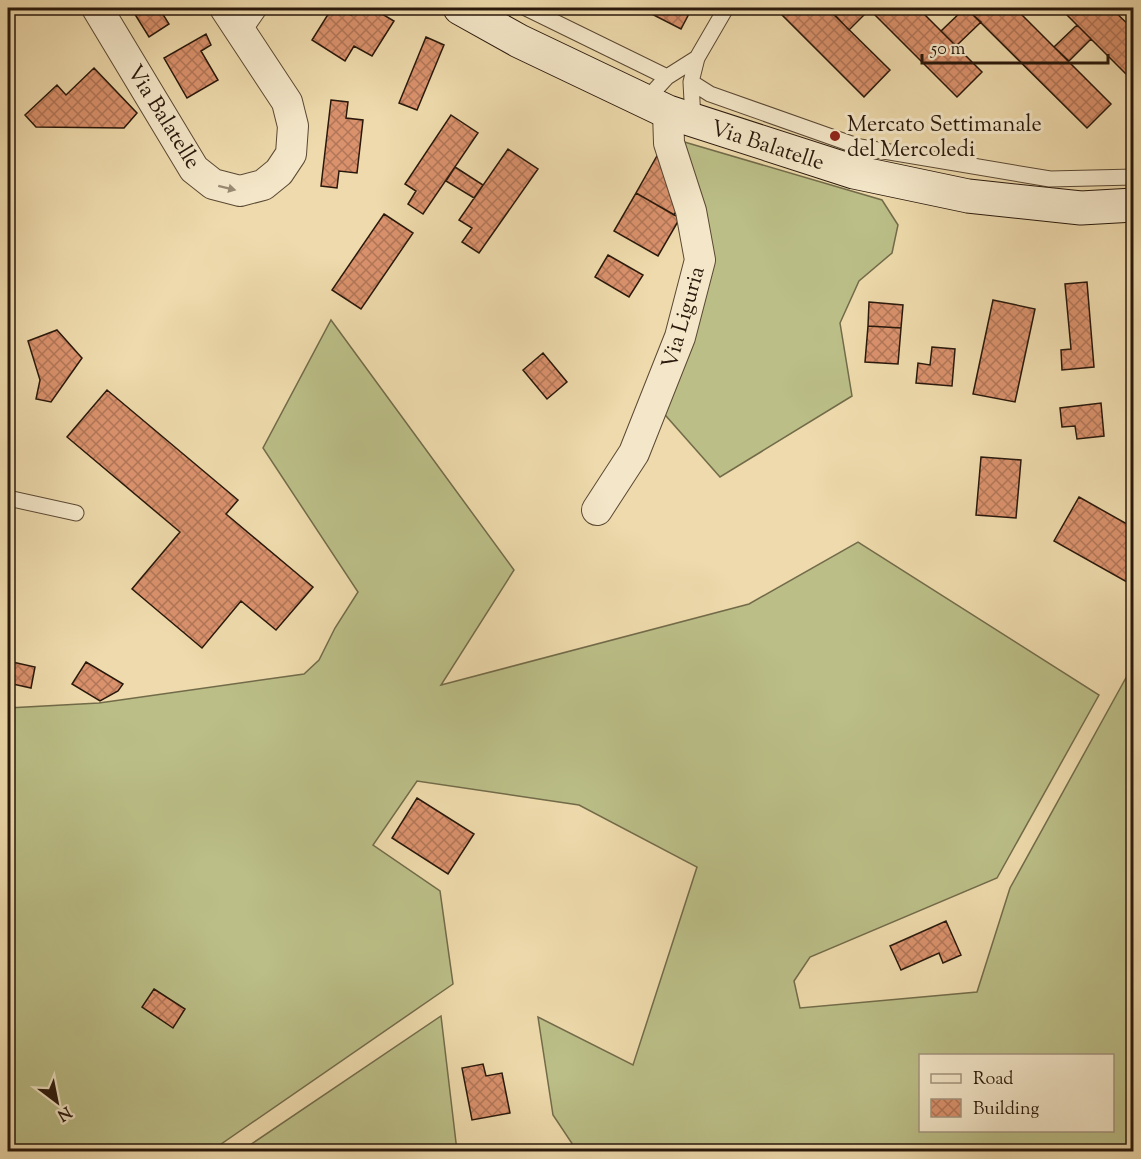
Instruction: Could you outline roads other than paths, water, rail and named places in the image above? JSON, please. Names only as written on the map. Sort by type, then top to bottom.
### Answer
[{"type":"main road","name":"Via Balatelle","points":[[460,8],[519,41],[669,111],[857,159],[954,178],[968,196],[1050,192],[1081,208],[1134,206]]},
{"type":"street","name":"Via Balatelle","points":[[97,8],[194,169],[213,184],[240,191],[263,185],[279,172],[291,154],[293,126],[288,102],[225,8]]},
{"type":"street","name":"Via Liguria","points":[[597,510],[634,453],[680,338],[700,260],[691,211],[669,143],[669,111]]},
{"type":"lane","points":[[242,34],[260,8]]},
{"type":"lane","points":[[526,8],[667,77]]},
{"type":"lane","points":[[669,111],[691,82],[697,58],[726,8]]},
{"type":"lane","points":[[667,77],[697,58]]},
{"type":"lane","points":[[667,77],[669,111]]},
{"type":"lane","points":[[691,82],[710,94],[857,159]]},
{"type":"lane","points":[[1050,192],[1134,177]]},
{"type":"lane","points":[[8,498],[76,513]]},
{"type":"place","name":"Mercato Settimanale del Mercoledi","points":[[835,136]]}]
